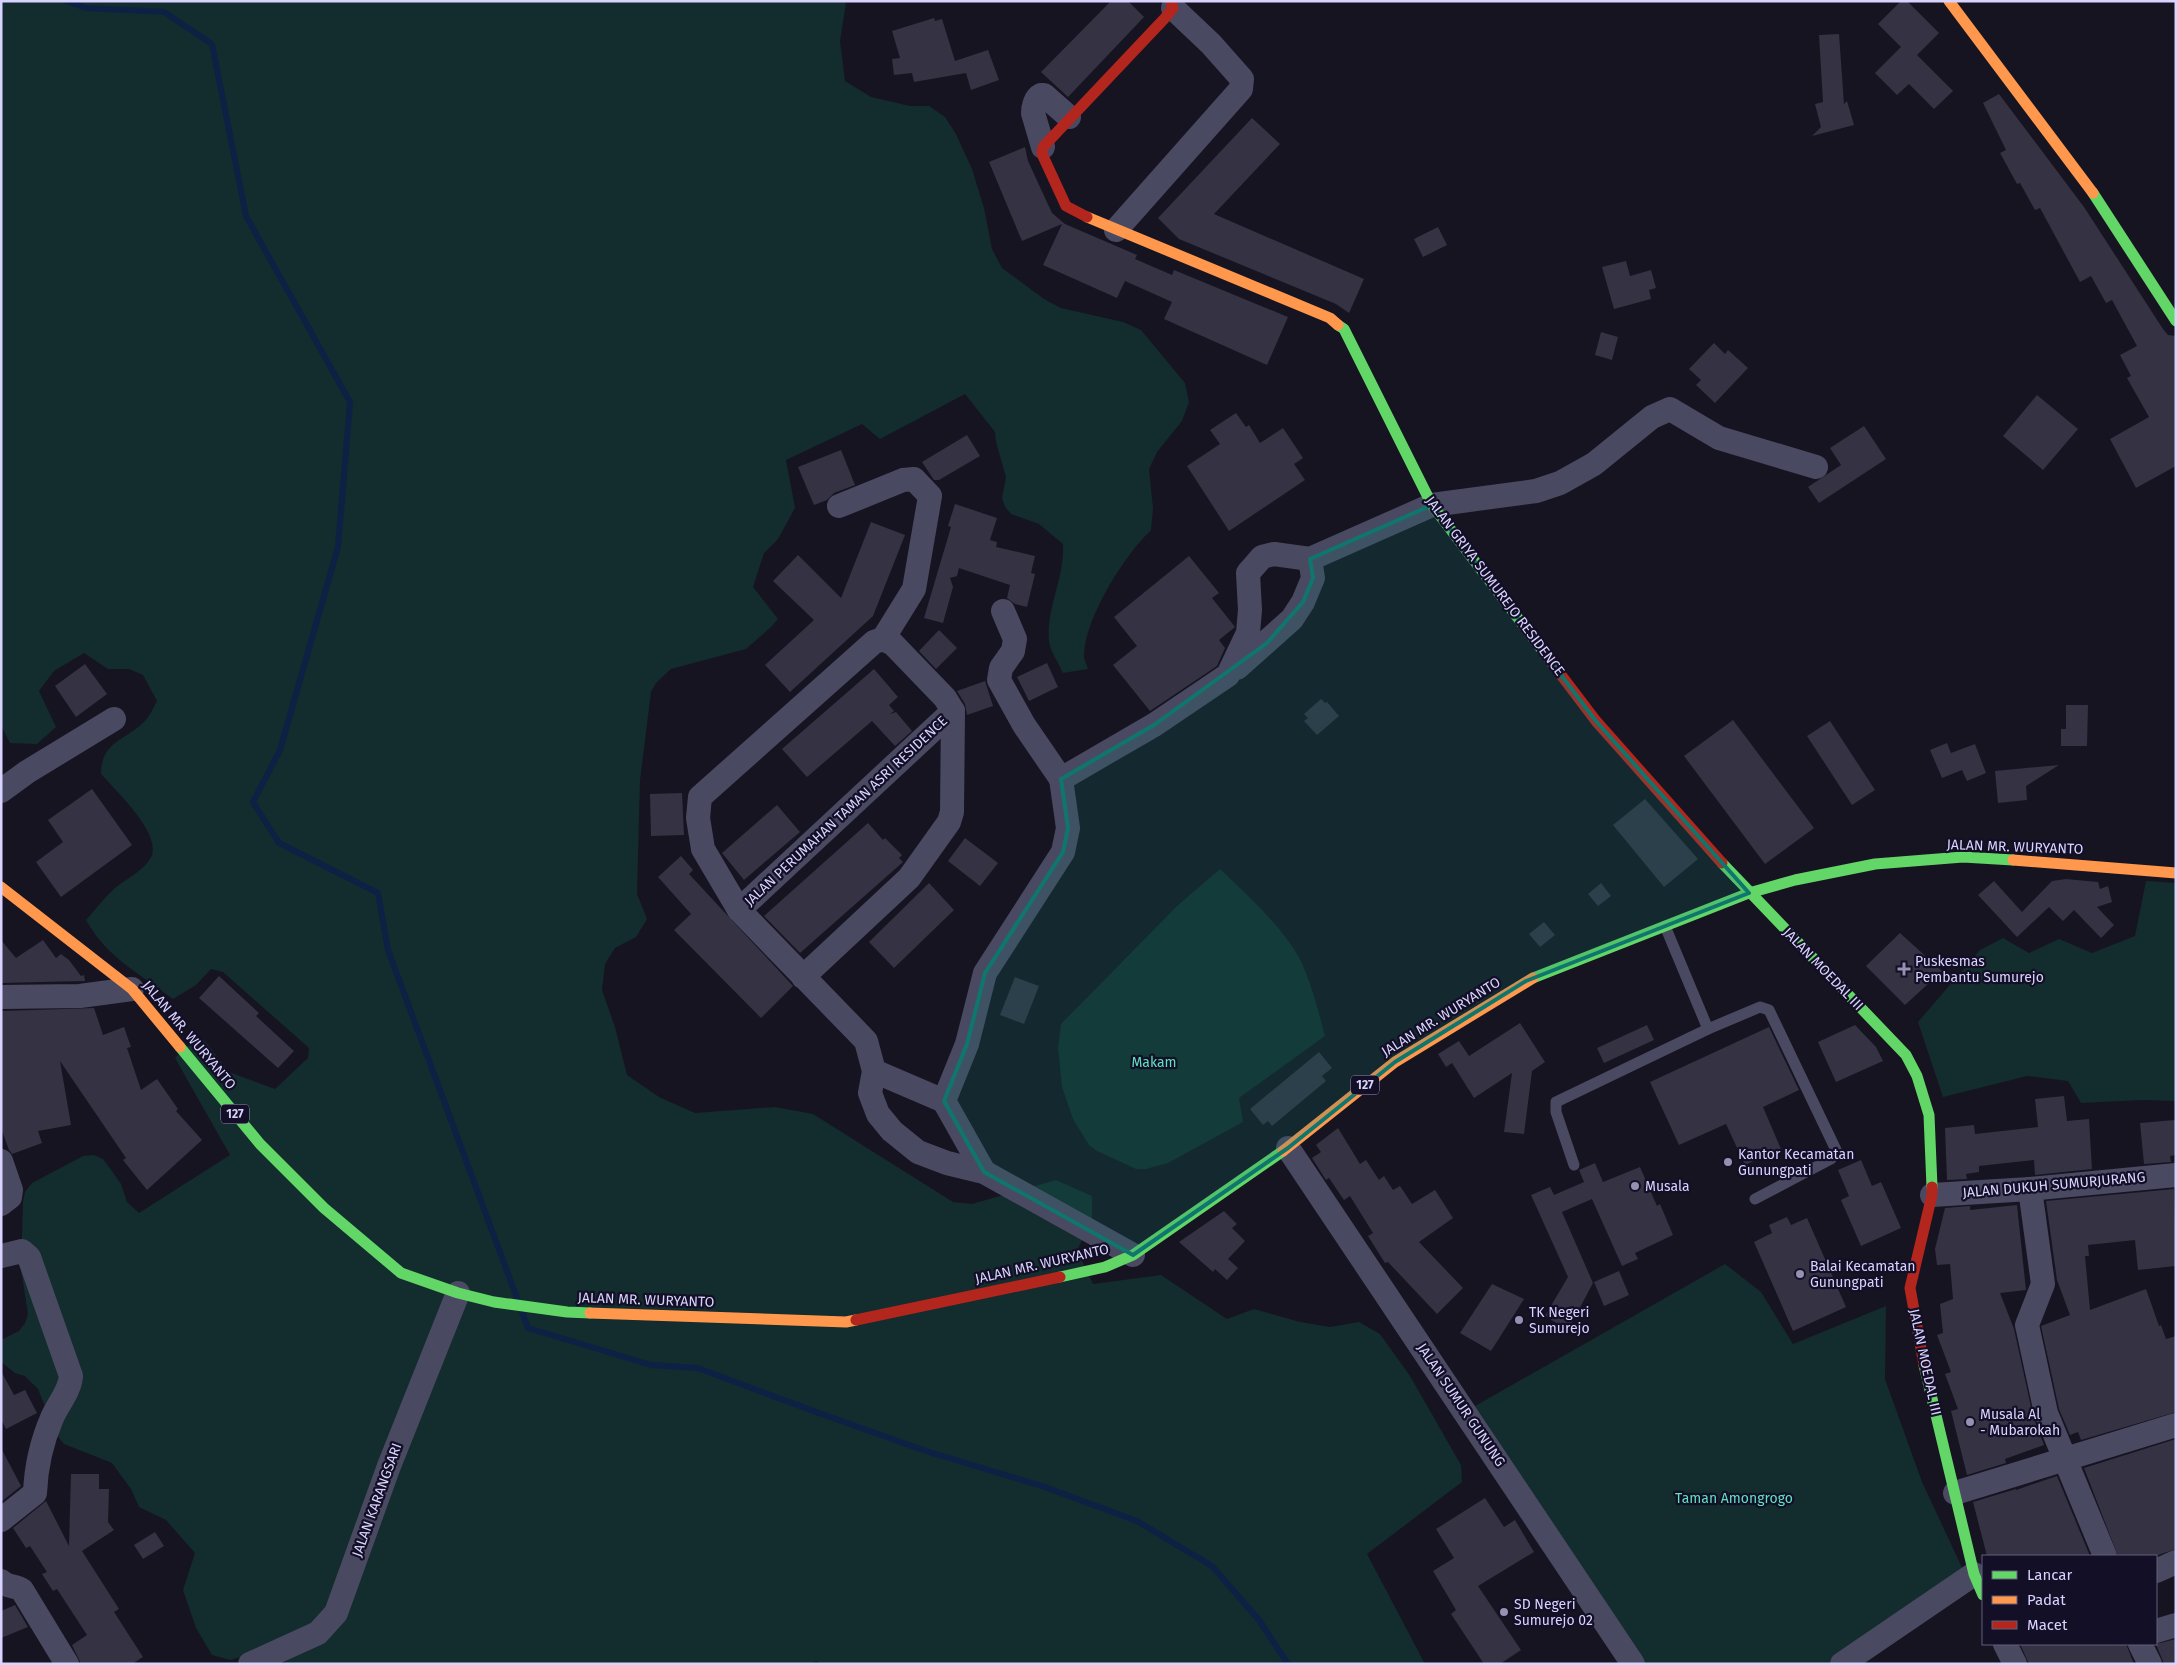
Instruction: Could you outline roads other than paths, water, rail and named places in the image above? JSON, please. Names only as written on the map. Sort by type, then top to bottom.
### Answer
[{"type":"main road","points":[[1949,1],[2097,198],[2176,321]]},
{"type":"main road","points":[[1043,147],[1172,5]]},
{"type":"main road","name":"JALAN GRIYA SUMUREJO RESIDENCE","points":[[1043,147],[1042,154],[1066,206],[1074,212],[1330,318],[1344,329],[1432,505],[1596,722],[1749,893]]},
{"type":"main road","name":"JALAN MR. WURYANTO","points":[[1,888],[132,989],[260,1144],[324,1208],[401,1273],[458,1293],[494,1302],[567,1312],[846,1322],[1105,1268],[1134,1256],[1288,1148],[1395,1062],[1526,981],[1749,893],[1795,880],[1875,864],[1963,857],[2067,862],[2176,872]]},
{"type":"main road","name":"JALAN MOEDAL III","points":[[1749,893],[1906,1055],[1917,1076],[1928,1115],[1932,1195],[1910,1288],[1925,1368],[1979,1585]]},
{"type":"street","points":[[1116,230],[1241,89],[1242,79],[1211,44],[1172,5]]},
{"type":"street","points":[[1043,147],[1033,113],[1038,97],[1044,96],[1069,117]]},
{"type":"street","points":[[1228,675],[1248,633],[1250,610],[1248,573],[1262,557],[1274,554],[1310,559],[1432,505],[1536,491],[1560,483],[1594,464],[1652,418],[1670,409],[1719,438],[1816,467]]},
{"type":"street","points":[[839,506],[903,480],[914,479],[930,496],[914,589],[883,639]]},
{"type":"street","points":[[1061,780],[1154,725],[1228,675],[1267,643],[1296,614],[1304,602],[1313,578],[1310,559]]},
{"type":"street","points":[[944,1101],[967,1044],[985,973],[1063,852],[1068,828],[1061,780],[1024,725],[1000,680],[1001,668],[1013,651],[1015,639],[1003,611]]},
{"type":"street","name":"JALAN PERUMAHAN TAMAN ASRI RESIDENCE","points":[[803,978],[910,878],[949,822],[952,812],[953,711],[945,698],[893,644],[883,639],[874,642],[700,797],[698,818],[703,849],[739,910],[803,978],[866,1041],[874,1070],[870,1093],[878,1114],[892,1132],[918,1152],[947,1163],[984,1172],[1134,1256]]},
{"type":"street","name":"JALAN PERUMAHAN TAMAN ASRI RESIDENCE","points":[[739,910],[953,711]]},
{"type":"street","points":[[1,792],[27,772],[114,719]]},
{"type":"street","points":[[1,997],[80,996],[132,989]]},
{"type":"street","points":[[874,1070],[944,1101],[984,1172]]},
{"type":"street","name":"JALAN SUMUR GUNUNG","points":[[1288,1148],[1633,1664]]},
{"type":"street","points":[[1,1161],[11,1190],[10,1197],[1,1204]]},
{"type":"street","name":"JALAN DUKUH SUMURJURANG","points":[[1932,1195],[2030,1189],[2176,1175]]},
{"type":"street","points":[[2030,1189],[2043,1284],[2027,1325],[2046,1412],[2105,1555]]},
{"type":"street","points":[[1,1256],[22,1251],[29,1257],[71,1376],[71,1384],[53,1416],[44,1439],[35,1493],[1,1520]]},
{"type":"street","name":"JALAN KARANGSARI","points":[[250,1664],[318,1633],[336,1613],[388,1466],[458,1293]]},
{"type":"street","points":[[1955,1493],[2176,1425]]},
{"type":"street","points":[[2157,1571],[2176,1562]]},
{"type":"street","points":[[1,1581],[6,1586],[18,1587],[22,1590],[67,1664]]},
{"type":"street","points":[[1842,1664],[1979,1585]]},
{"type":"street","points":[[2157,1631],[2176,1625]]},
{"type":"street","points":[[2006,1645],[2015,1664]]},
{"type":"street","points":[[2140,1645],[2150,1664]]},
{"type":"lane","points":[[1665,926],[1708,1029]]},
{"type":"lane","points":[[1574,1165],[1556,1112],[1556,1102],[1708,1029],[1760,1007],[1769,1010],[1837,1152],[1831,1159],[1755,1199]]},
{"type":"waterway","points":[[67,1],[86,8],[164,12],[212,44],[246,216],[350,402],[338,547],[280,750],[253,802],[279,843],[378,893],[388,950],[517,1298]]},
{"type":"waterway","points":[[522,1312],[528,1328],[651,1365],[698,1368],[926,1451],[1042,1486],[1137,1521],[1212,1566],[1259,1620],[1288,1664]]},
{"type":"place","name":"Puskesmas Pembantu Sumurejo","points":[[1904,969]]},
{"type":"place","name":"Kantor Kecamatan Gunungpati","points":[[1728,1162]]},
{"type":"place","name":"Musala","points":[[1635,1186]]},
{"type":"place","name":"Balai Kecamatan Gunungpati","points":[[1800,1274]]},
{"type":"place","name":"TK Negeri Sumurejo","points":[[1519,1320]]},
{"type":"place","name":"Musala Al - Mubarokah","points":[[1970,1422]]},
{"type":"place","name":"SD Negeri Sumurejo 02","points":[[1504,1612]]},
{"type":"park label","name":"Makam","points":[[1154,1062]]},
{"type":"park label","name":"Taman Amongrogo","points":[[1734,1498]]}]
